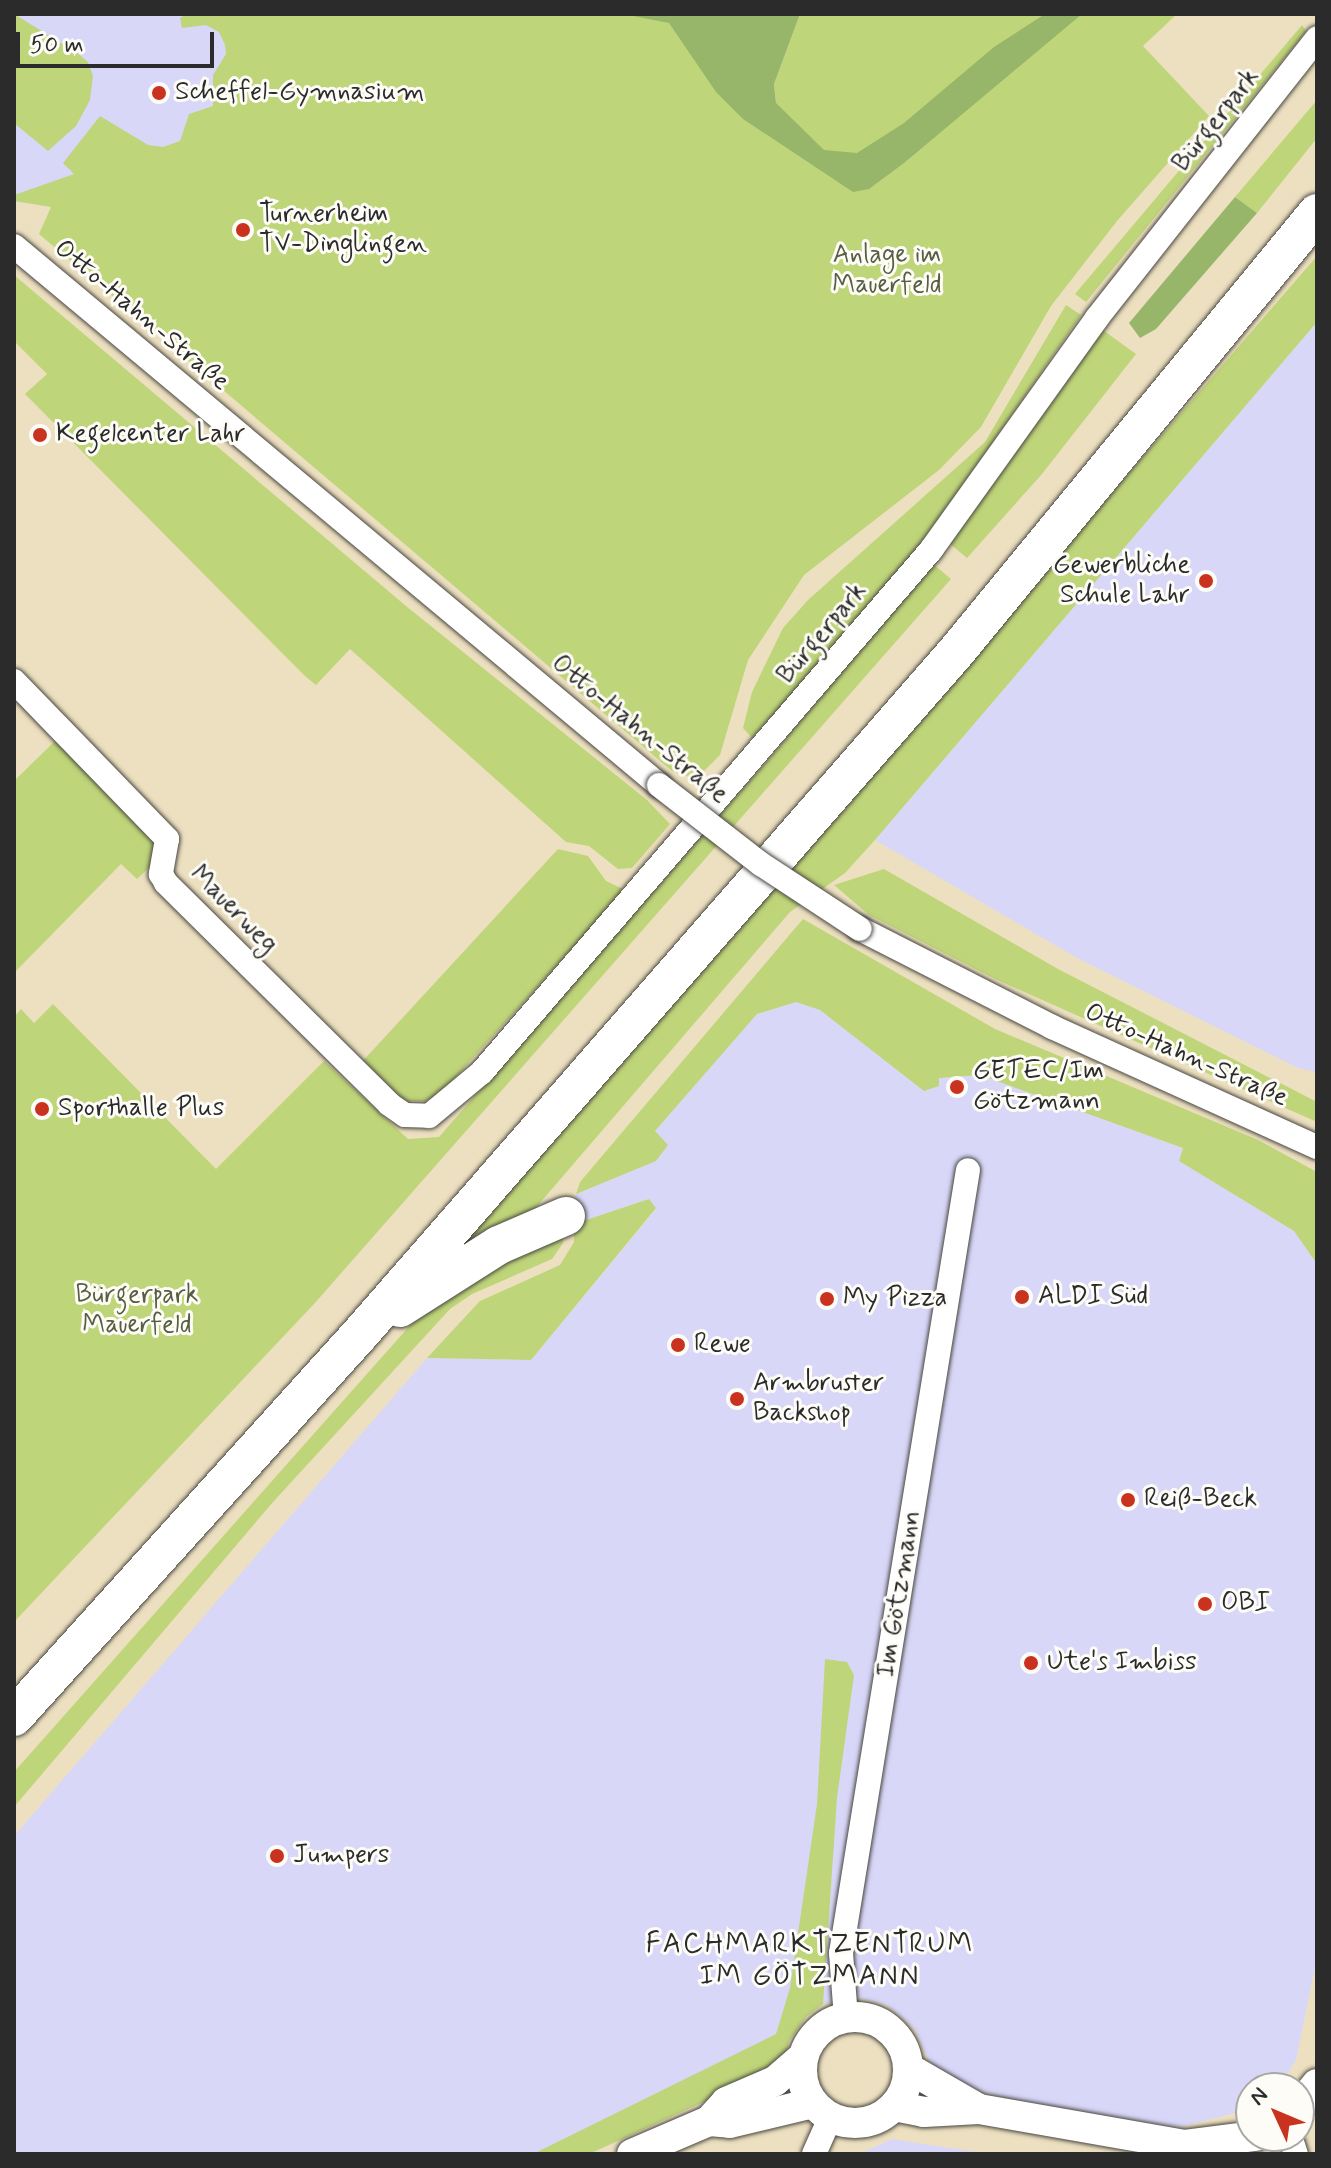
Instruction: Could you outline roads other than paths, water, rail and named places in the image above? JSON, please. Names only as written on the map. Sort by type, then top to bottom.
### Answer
[{"type":"main road","points":[[14,1717],[361,1333],[957,651],[1317,213]]},
{"type":"main road","points":[[361,1333],[499,1245],[566,1216]]},
{"type":"street","name":"Bürgerpark","points":[[314,1028],[405,1115],[429,1116],[482,1072],[931,550],[1097,318],[1317,38]]},
{"type":"street","name":"Otto-Hahn-Straße","points":[[14,246],[659,785],[761,864],[860,929],[1182,1088],[1313,1142]]},
{"type":"street","name":"Mauerweg","points":[[14,681],[167,839],[161,874],[166,883],[314,1028]]},
{"type":"street","name":"Im Götzmann","points":[[846,2018],[841,1953],[968,1170]]},
{"type":"street","points":[[632,2154],[709,2121],[726,2102],[775,2081],[803,2057],[818,2031],[846,2018],[861,2017],[888,2028],[899,2040],[908,2068],[894,2106]]},
{"type":"street","points":[[803,2057],[805,2089],[821,2110],[814,2154]]},
{"type":"street","points":[[908,2068],[979,2109]]},
{"type":"street","points":[[709,2121],[730,2123],[821,2110],[864,2122],[894,2106],[924,2112],[979,2109],[1127,2139],[1185,2145],[1235,2139]]},
{"type":"place","name":"Scheffel-Gymnasium","points":[[159,93]]},
{"type":"place","name":"Turnerheim TV-Dinglingen","points":[[243,230]]},
{"type":"place","name":"Kegelcenter Lahr","points":[[40,435]]},
{"type":"place","name":"Gewerbliche Schule Lahr","points":[[1206,581]]},
{"type":"place","name":"GETEC/Im Götzmann","points":[[957,1087]]},
{"type":"place","name":"Sporthalle Plus","points":[[42,1109]]},
{"type":"place","name":"ALDI Süd","points":[[1022,1297]]},
{"type":"place","name":"My Pizza","points":[[827,1299]]},
{"type":"place","name":"Rewe","points":[[678,1345]]},
{"type":"place","name":"Armbruster Backshop","points":[[737,1399]]},
{"type":"place","name":"Reiß-Beck","points":[[1128,1500]]},
{"type":"place","name":"OBI","points":[[1205,1604]]},
{"type":"place","name":"Ute's Imbiss","points":[[1031,1663]]},
{"type":"place","name":"Jumpers","points":[[277,1856]]},
{"type":"district","name":"FACHMARKTZENTRUM IM GÖTZMANN","points":[[810,1961]]},
{"type":"park label","name":"Anlage im Mauerfeld","points":[[887,271]]},
{"type":"park label","name":"Bürgerpark Mauerfeld","points":[[137,1311]]}]
